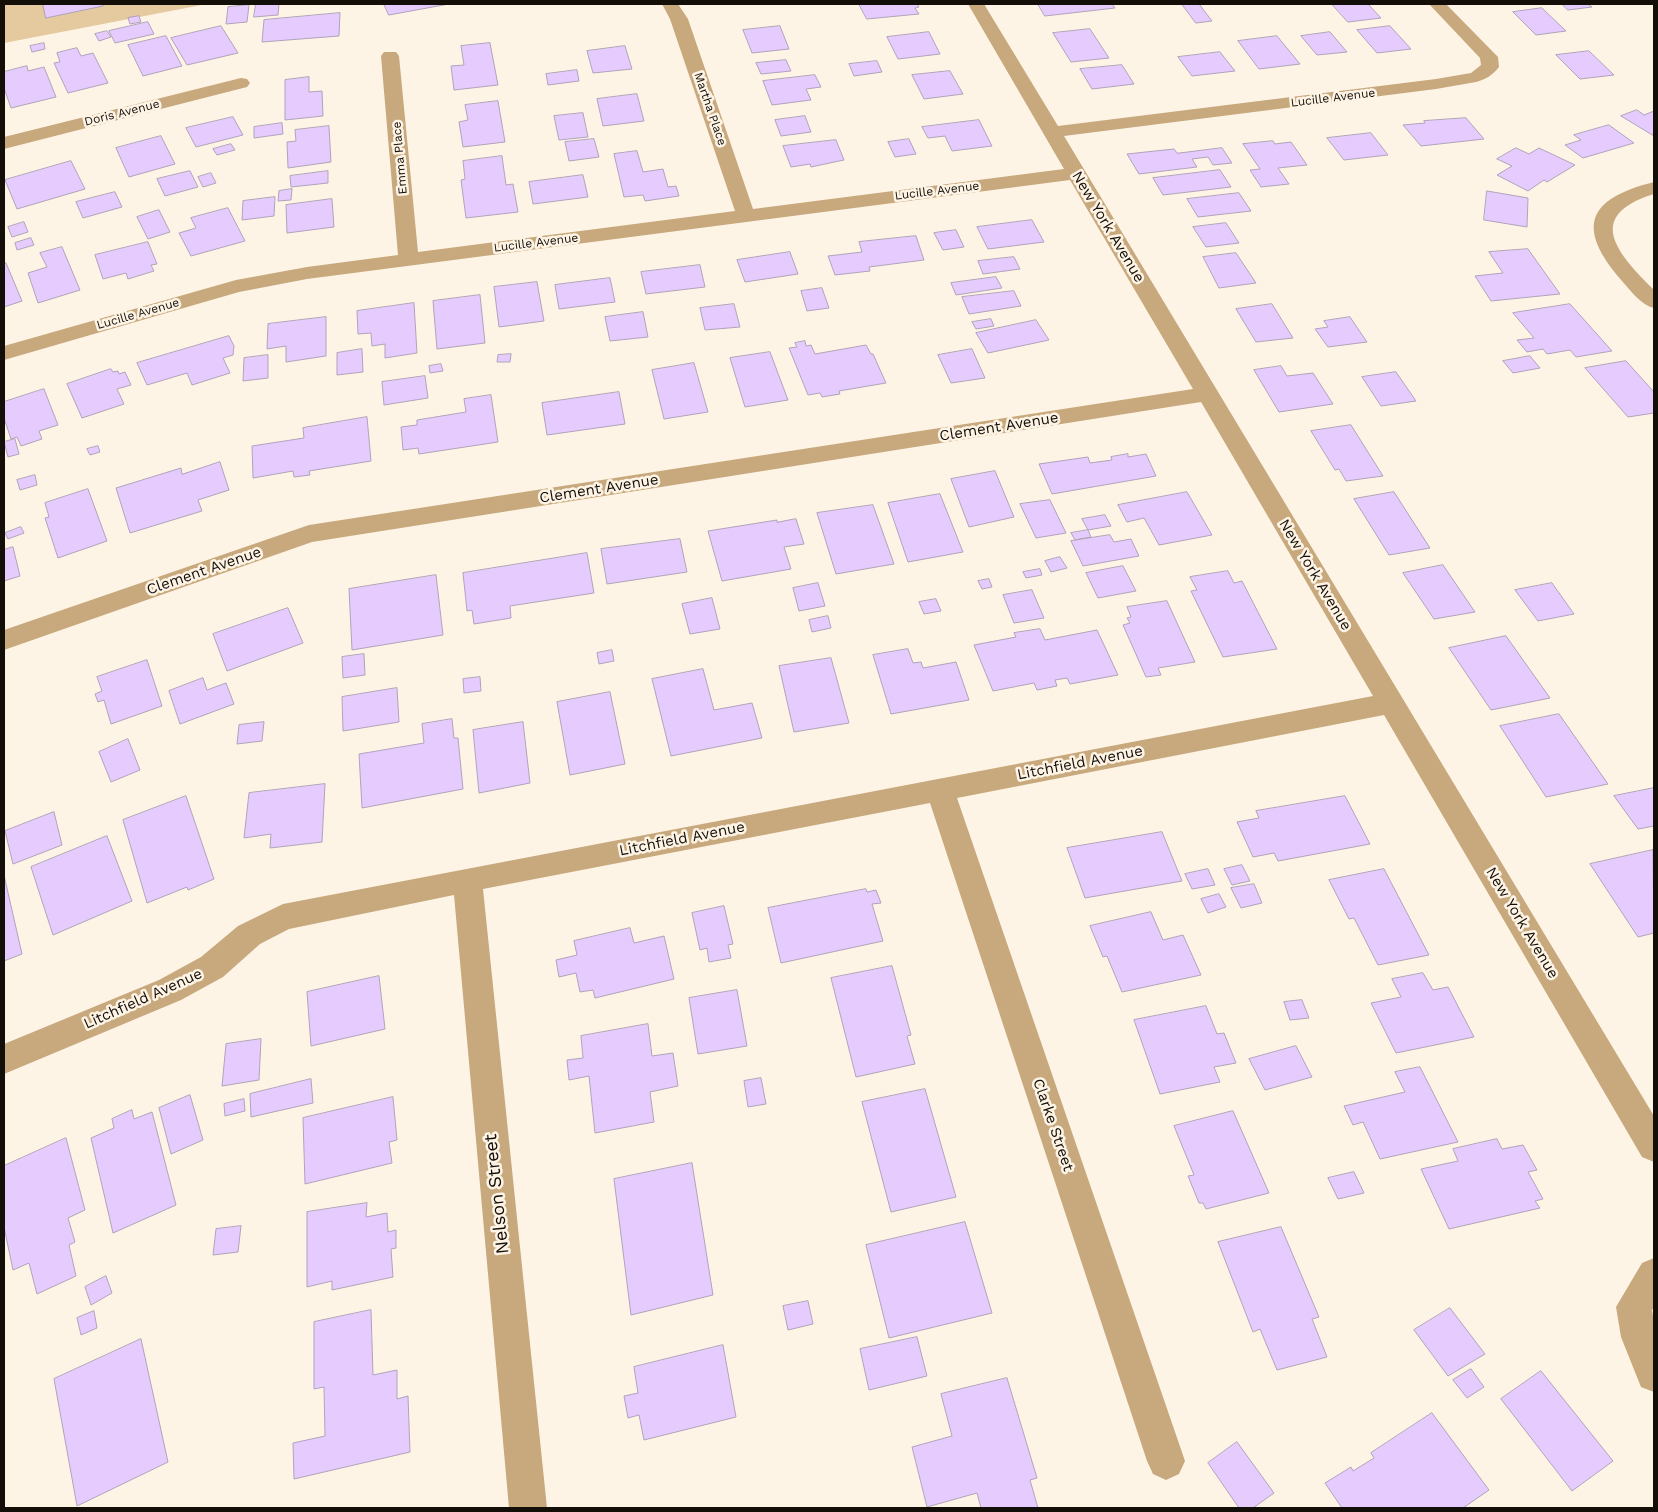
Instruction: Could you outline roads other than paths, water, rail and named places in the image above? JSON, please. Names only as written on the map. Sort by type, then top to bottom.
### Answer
[{"type":"street","name":"Martha Place","points":[[670,4],[679,19],[746,216]]},
{"type":"street","name":"New York Avenue","points":[[976,4],[1654,1146]]},
{"type":"street","name":"Lucille Avenue","points":[[1052,132],[1436,84],[1476,77],[1490,67],[1489,57],[1438,4]]},
{"type":"street","name":"Emma Place","points":[[390,56],[409,260]]},
{"type":"street","name":"Doris Avenue","points":[[4,144],[241,83]]},
{"type":"street","name":"Lucille Avenue","points":[[4,353],[236,286],[307,273],[1076,173]]},
{"type":"street","points":[[1654,188],[1632,195],[1614,205],[1606,216],[1603,231],[1613,258],[1654,302]]},
{"type":"street","name":"Clement Avenue","points":[[4,640],[309,534],[1208,394]]},
{"type":"street","name":"Litchfield Avenue","points":[[4,1059],[170,990],[212,967],[249,934],[283,917],[1392,703]]},
{"type":"street","name":"Clarke Street","points":[[940,790],[1166,1461]]},
{"type":"street","name":"Nelson Street","points":[[467,880],[528,1508]]},
{"type":"street","points":[[1654,1275],[1634,1307],[1639,1337],[1654,1374]]}]
